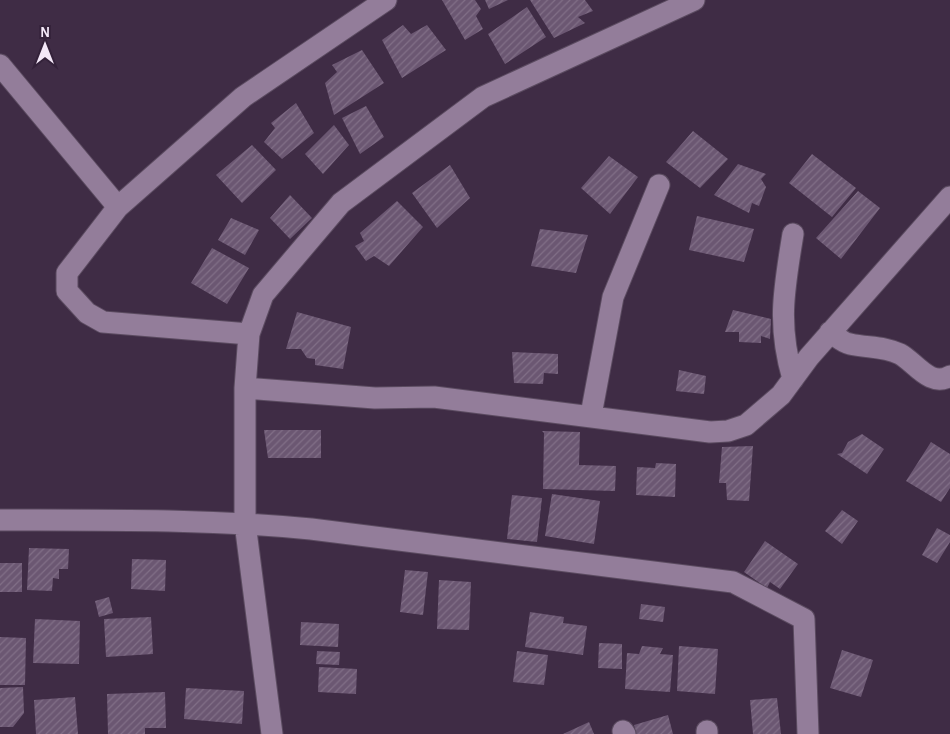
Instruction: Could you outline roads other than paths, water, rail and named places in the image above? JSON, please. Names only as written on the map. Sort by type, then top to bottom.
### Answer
[{"type":"street","points":[[249,334],[104,322],[87,313],[67,291],[67,273],[118,207],[243,97],[386,0]]},
{"type":"street","points":[[272,734],[245,523],[245,388],[249,334],[263,295],[342,203],[483,97],[694,0]]},
{"type":"street","points":[[0,66],[118,207]]},
{"type":"street","points":[[591,415],[613,297],[659,185]]},
{"type":"street","points":[[245,388],[375,398],[434,397],[591,415],[710,432],[728,431],[746,425],[781,396],[808,357],[950,197]]},
{"type":"street","points":[[792,234],[782,299],[782,324],[786,356],[793,379]]},
{"type":"street","points":[[830,332],[849,344],[877,347],[900,354],[928,376],[947,378],[950,376]]},
{"type":"street","points":[[0,520],[174,520],[245,523],[311,529],[733,582],[804,619],[808,734]]}]
